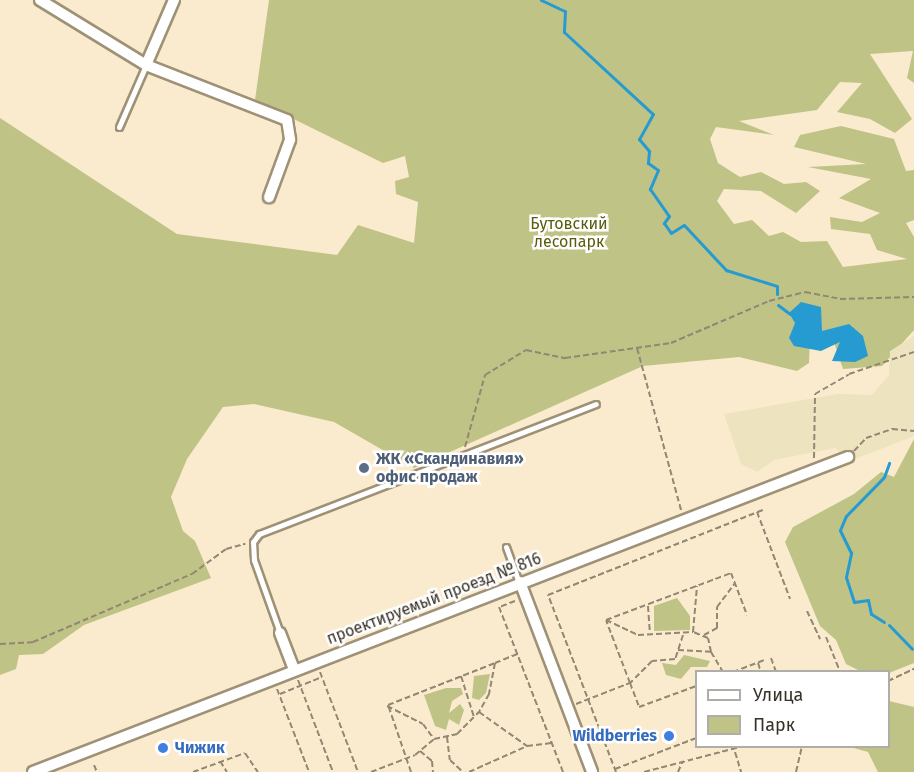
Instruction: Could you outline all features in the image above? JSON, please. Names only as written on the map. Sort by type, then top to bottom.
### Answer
[{"type":"street","points":[[40,0],[146,65],[287,120],[290,140],[269,197]]},
{"type":"street","points":[[146,65],[174,0]]},
{"type":"street","name":"проектируемый проезд № 816","points":[[33,772],[294,669],[848,457]]},
{"type":"street","points":[[520,582],[592,772]]},
{"type":"street","points":[[280,633],[294,669]]},
{"type":"lane","points":[[119,128],[146,65]]},
{"type":"lane","points":[[280,633],[254,560],[253,542],[259,534],[596,404]]},
{"type":"lane","points":[[506,547],[520,582]]},
{"type":"path","points":[[465,454],[477,391],[505,359],[526,350],[565,358],[671,344],[769,301],[805,292],[840,299],[914,297]]},
{"type":"path","points":[[637,348],[684,519]]},
{"type":"path","points":[[816,469],[811,440],[815,393],[832,381],[914,352]]},
{"type":"path","points":[[848,457],[866,438],[892,429],[914,431]]},
{"type":"path","points":[[695,738],[616,771],[548,595],[763,510]]},
{"type":"path","points":[[757,512],[790,599]]},
{"type":"path","points":[[0,644],[33,642],[192,574],[226,549]]},
{"type":"path","points":[[606,621],[731,573],[747,615]]},
{"type":"path","points":[[606,621],[638,635],[650,632],[683,635],[693,632],[704,635],[717,628],[717,607],[735,583]]},
{"type":"path","points":[[693,632],[697,586]]},
{"type":"path","points":[[525,597],[499,607],[563,772]]},
{"type":"path","points":[[648,604],[650,632]]},
{"type":"path","points":[[807,611],[820,639]]},
{"type":"path","points":[[606,621],[639,707],[695,686]]},
{"type":"path","points":[[567,707],[630,683],[652,661],[673,661],[683,635]]},
{"type":"path","points":[[704,635],[722,670]]},
{"type":"path","points":[[826,637],[839,670]]},
{"type":"path","points":[[678,650],[711,652]]},
{"type":"path","points":[[387,706],[517,654]]},
{"type":"path","points":[[771,658],[775,670]]},
{"type":"path","points":[[739,670],[764,660]]},
{"type":"path","points":[[758,662],[760,670]]},
{"type":"path","points":[[370,772],[405,759],[420,751],[434,739],[447,737],[474,717],[489,694],[495,663]]},
{"type":"path","points":[[294,669],[333,772]]},
{"type":"path","points":[[890,680],[914,669]]},
{"type":"path","points":[[461,676],[474,717]]},
{"type":"path","points":[[309,772],[279,694],[322,677],[358,772]]},
{"type":"path","points":[[387,706],[423,724],[434,739]]},
{"type":"path","points":[[387,706],[411,772]]},
{"type":"path","points":[[479,712],[527,746]]},
{"type":"path","points":[[447,737],[450,760],[463,772]]},
{"type":"path","points":[[470,772],[527,746],[552,743]]},
{"type":"path","points":[[644,772],[683,760],[742,748]]},
{"type":"path","points":[[796,772],[802,748]]},
{"type":"path","points":[[420,751],[432,761],[433,772]]},
{"type":"path","points":[[735,751],[741,772]]},
{"type":"path","points":[[193,772],[244,753],[257,772]]},
{"type":"path","points":[[678,772],[683,760]]},
{"type":"path","points":[[220,761],[227,772]]},
{"type":"path","points":[[94,765],[97,772]]},
{"type":"green space","name":"Бутовский лесопарк","points":[[269,0],[914,0],[914,83],[907,78],[913,51],[870,54],[912,119],[895,133],[870,119],[837,112],[862,83],[840,82],[817,110],[739,121],[774,135],[716,127],[710,139],[718,163],[740,177],[761,172],[784,184],[806,182],[820,191],[796,213],[761,191],[724,189],[717,201],[734,224],[752,220],[769,236],[783,232],[801,242],[827,241],[843,267],[907,259],[877,250],[870,234],[831,229],[830,217],[862,222],[880,213],[839,198],[871,179],[808,167],[866,164],[794,147],[800,135],[841,126],[894,139],[906,171],[914,170],[914,220],[906,223],[914,237],[914,330],[882,366],[843,369],[834,342],[810,336],[809,363],[797,371],[739,357],[643,366],[414,468],[334,422],[254,404],[223,407],[187,459],[171,497],[183,531],[195,541],[211,578],[84,625],[43,654],[19,655],[16,669],[0,675],[0,118],[177,234],[337,255],[358,225],[414,243],[418,202],[396,194],[395,181],[409,177],[405,156],[383,163],[255,100]]},
{"type":"green space","points":[[914,439],[914,663],[890,673],[890,670],[858,670],[846,664],[836,640],[820,626],[785,542],[793,527],[854,494],[881,472],[894,477]]},
{"type":"green space","points":[[677,598],[690,616],[690,630],[654,631],[654,606]]},
{"type":"green space","points":[[684,655],[710,661],[707,667],[691,667],[681,679],[666,675],[662,663],[676,665]]},
{"type":"green space","points":[[490,674],[486,693],[479,700],[472,698],[474,676]]},
{"type":"green space","points":[[446,688],[461,688],[463,694],[452,701],[449,713],[460,704],[464,710],[459,725],[449,719],[446,730],[435,726],[424,695]]},
{"type":"green space","points":[[890,701],[914,707],[914,772],[878,772],[868,752],[854,748],[890,748]]},
{"type":"sand","points":[[914,336],[914,436],[850,461],[835,448],[774,460],[757,472],[741,464],[724,414],[838,394],[872,395],[889,375],[890,351]]},
{"type":"water","points":[[801,302],[821,307],[822,331],[849,324],[863,336],[868,356],[855,362],[832,361],[840,342],[821,351],[794,346],[789,338],[795,323],[789,313]]},
{"type":"waterway","points":[[541,0],[565,11],[564,32],[653,114],[639,139],[649,151],[648,163],[658,170],[650,189],[669,216],[664,223],[671,233],[684,225],[726,270],[777,286],[777,294]]},
{"type":"waterway","points":[[778,305],[790,314]]},
{"type":"waterway","points":[[884,622],[871,614],[868,600],[854,602],[846,577],[851,553],[840,530],[846,516],[884,477],[889,463]]},
{"type":"waterway","points":[[889,625],[912,649]]},
{"type":"place","name":"ЖК «Скандинавия» офис продаж","points":[[364,468]]},
{"type":"place","name":"Wildberries","points":[[669,736]]},
{"type":"place","name":"Чижик","points":[[163,748]]}]
